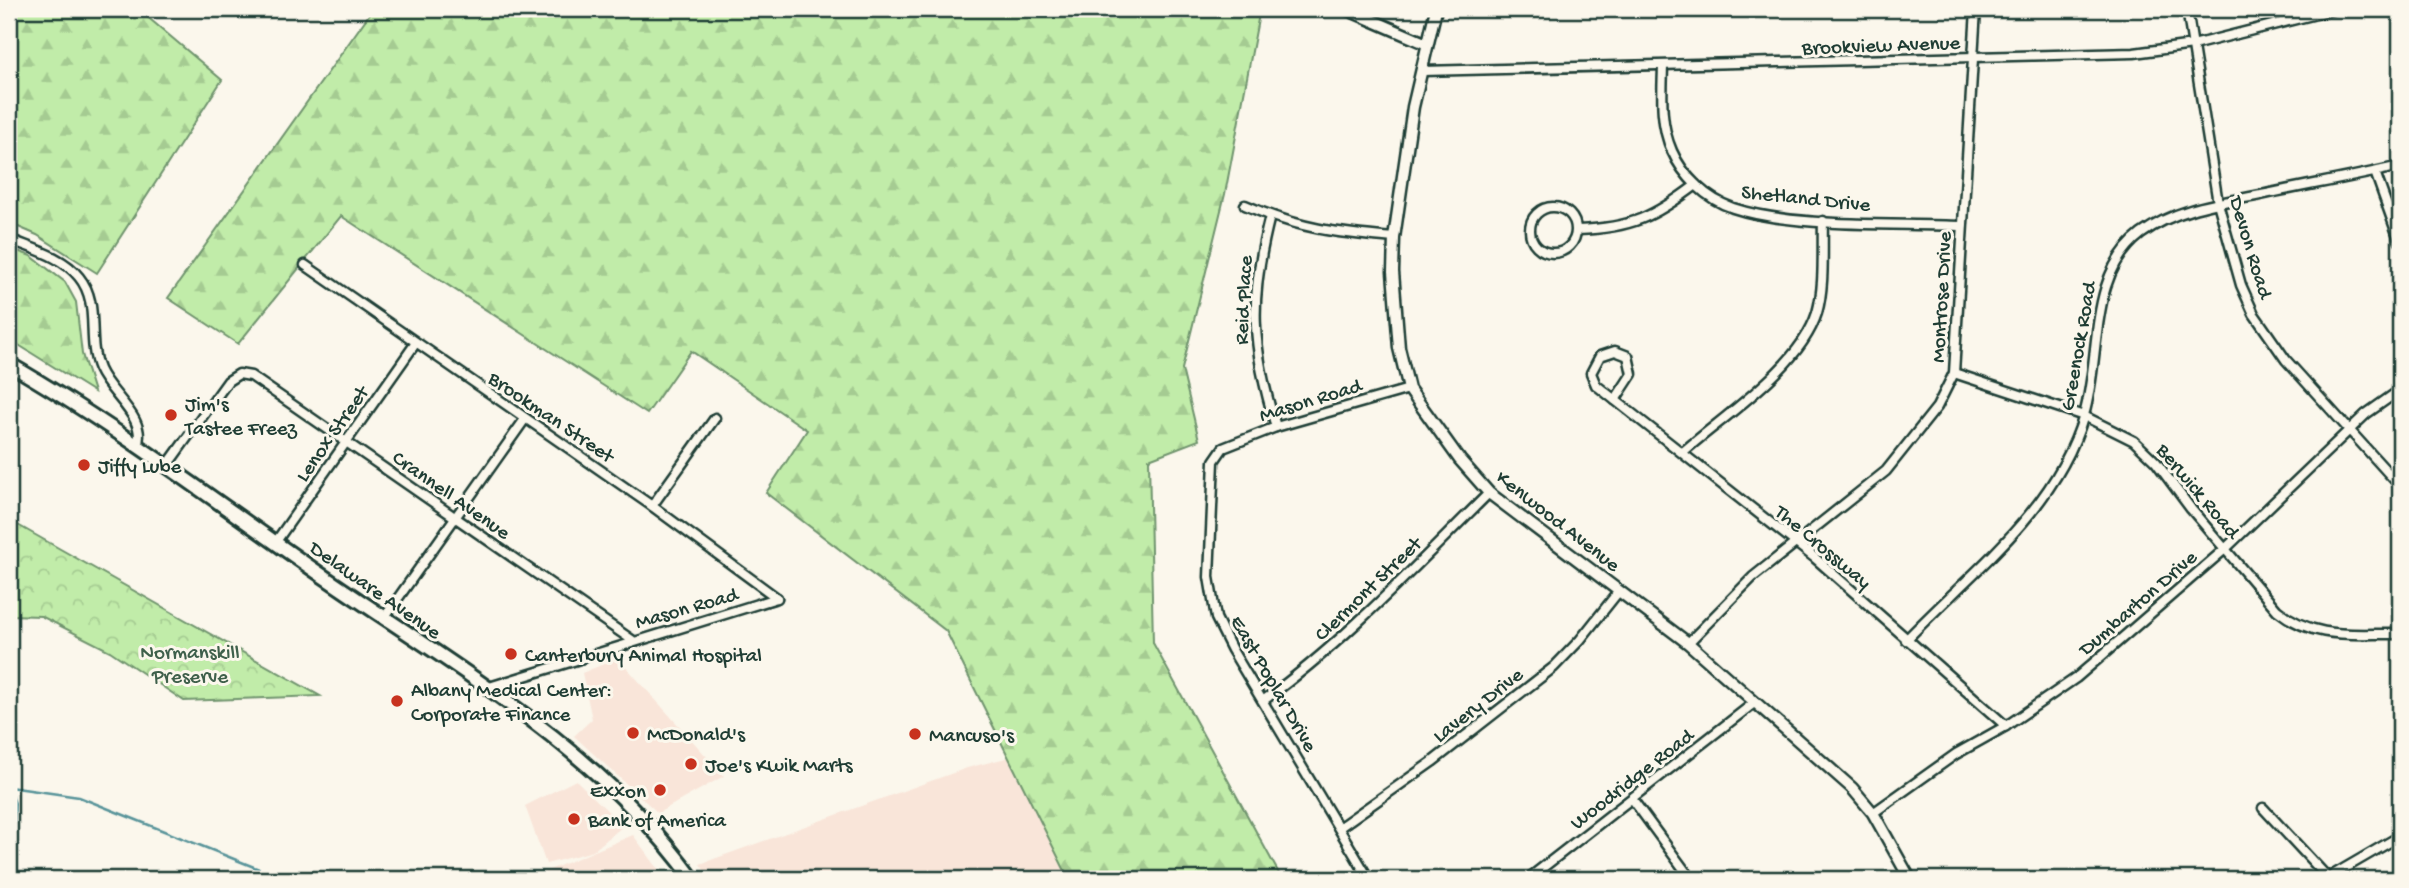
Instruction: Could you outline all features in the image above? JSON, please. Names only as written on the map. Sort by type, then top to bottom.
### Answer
[{"type":"main road","name":"Delaware Avenue","points":[[9,364],[137,446],[486,688],[585,761],[650,827],[693,879]]},
{"type":"street","points":[[1346,9],[1427,44]]},
{"type":"street","name":"Kenwood Avenue","points":[[1436,9],[1413,107],[1394,238],[1393,272],[1399,348],[1409,388],[1460,460],[1489,493],[1688,643],[1829,766],[1873,813],[1910,879]]},
{"type":"street","name":"Montrose Drive","points":[[1688,643],[1753,577],[1858,495],[1902,453],[1937,407],[1954,373],[1976,9]]},
{"type":"street","name":"Devon Road","points":[[2187,9],[2218,203],[2241,285],[2254,314],[2286,360],[2400,486]]},
{"type":"street","name":"Brookview Avenue","points":[[1422,71],[2134,53],[2193,45],[2336,9]]},
{"type":"street","name":"Shetland Drive","points":[[1663,67],[1663,123],[1672,150],[1696,185],[1732,208],[1823,221],[1961,226]]},
{"type":"street","name":"Greenock Road","points":[[1906,640],[1992,558],[2040,501],[2084,416],[2096,365],[2103,293],[2115,262],[2139,236],[2176,213],[2400,166]]},
{"type":"street","points":[[2375,172],[2400,242]]},
{"type":"street","points":[[1578,230],[1613,229],[1636,223],[1662,211],[1696,185]]},
{"type":"street","points":[[1245,205],[1280,222],[1333,232],[1394,238]]},
{"type":"street","points":[[1558,207],[1571,212],[1578,230],[1567,248],[1552,254],[1533,245],[1529,229],[1538,215],[1558,207]]},
{"type":"street","name":"Reid Place","points":[[1270,216],[1264,236],[1256,292],[1255,342],[1276,427]]},
{"type":"street","points":[[1683,452],[1776,372],[1803,343],[1819,303],[1823,221]]},
{"type":"street","points":[[9,239],[62,262],[84,284],[93,310],[97,365],[110,390],[138,424],[141,435],[137,446]]},
{"type":"street","name":"Brookman Street","points":[[305,265],[415,344],[652,506],[777,598]]},
{"type":"street","name":"Lenox Street","points":[[275,542],[415,344]]},
{"type":"street","name":"The Crossway","points":[[1615,400],[1632,374],[1628,356],[1615,351],[1600,356],[1591,373],[1597,385],[1615,400],[1683,452],[1794,544],[1815,558],[2006,726]]},
{"type":"street","name":"Berwick Road","points":[[1954,373],[2084,416],[2134,441],[2157,463],[2277,610],[2294,623],[2312,631],[2400,634]]},
{"type":"street","name":"Crannell Avenue","points":[[166,467],[228,381],[239,374],[251,376],[632,640]]},
{"type":"street","name":"Mason Road","points":[[1223,448],[1276,427],[1409,388]]},
{"type":"street","name":"Dumbarton Drive","points":[[1873,813],[1956,754],[2006,726],[2076,678],[2225,549],[2349,429],[2400,390]]},
{"type":"street","points":[[652,506],[715,418]]},
{"type":"street","points":[[384,618],[525,419]]},
{"type":"street","name":"East Poplar Drive","points":[[1223,448],[1214,461],[1209,540],[1211,600],[1232,650],[1369,879]]},
{"type":"street","name":"Clermont Street","points":[[1264,700],[1331,649],[1489,493]]},
{"type":"street","name":"Lavery Drive","points":[[1340,827],[1432,762],[1554,667],[1580,640],[1619,591]]},
{"type":"street","name":"Mason Road","points":[[486,688],[632,640],[777,598]]},
{"type":"street","name":"Woodridge Road","points":[[1528,879],[1633,800],[1754,703]]},
{"type":"street","points":[[1633,800],[1692,879]]},
{"type":"street","points":[[2263,808],[2328,879],[2400,836]]},
{"type":"shaded area","points":[[618,658],[724,776],[658,813],[574,736],[592,719],[582,673]]},
{"type":"shaded area","points":[[1010,757],[1069,879],[710,879],[700,864],[967,768]]},
{"type":"shaded area","points":[[576,780],[623,826],[593,851],[546,864],[525,806]]},
{"type":"shaded area","points":[[633,835],[666,879],[536,879],[535,876]]},
{"type":"green space","points":[[9,9],[138,9],[222,80],[97,273],[37,235],[9,223]]},
{"type":"green space","points":[[373,9],[891,9],[899,14],[903,9],[1260,9],[1225,194],[1182,369],[1199,440],[1149,459],[1153,643],[1282,879],[1069,879],[946,631],[766,493],[807,430],[691,351],[647,414],[341,216],[238,344],[168,298]]},
{"type":"green space","points":[[9,248],[31,256],[65,282],[76,302],[82,354],[94,392],[9,339]]},
{"type":"green space","name":"Normanskill Preserve","points":[[9,520],[320,696],[184,701],[110,651],[41,616],[9,615]]},
{"type":"water","points":[[9,786],[15,803],[13,879],[9,879]]},
{"type":"waterway","points":[[9,787],[79,797],[259,869]]},
{"type":"place","name":"Jim's Tastee Freez","points":[[171,415]]},
{"type":"place","name":"Jiffy Lube","points":[[84,465]]},
{"type":"place","name":"Canterbury Animal Hospital","points":[[511,654]]},
{"type":"place","name":"Albany Medical Center: Corporate Finance","points":[[397,701]]},
{"type":"place","name":"McDonald's","points":[[633,733]]},
{"type":"place","name":"Mancuso's","points":[[915,734]]},
{"type":"place","name":"Joe's Kwik Marts","points":[[691,764]]},
{"type":"place","name":"Exxon","points":[[660,790]]},
{"type":"place","name":"Bank of America","points":[[574,819]]}]
